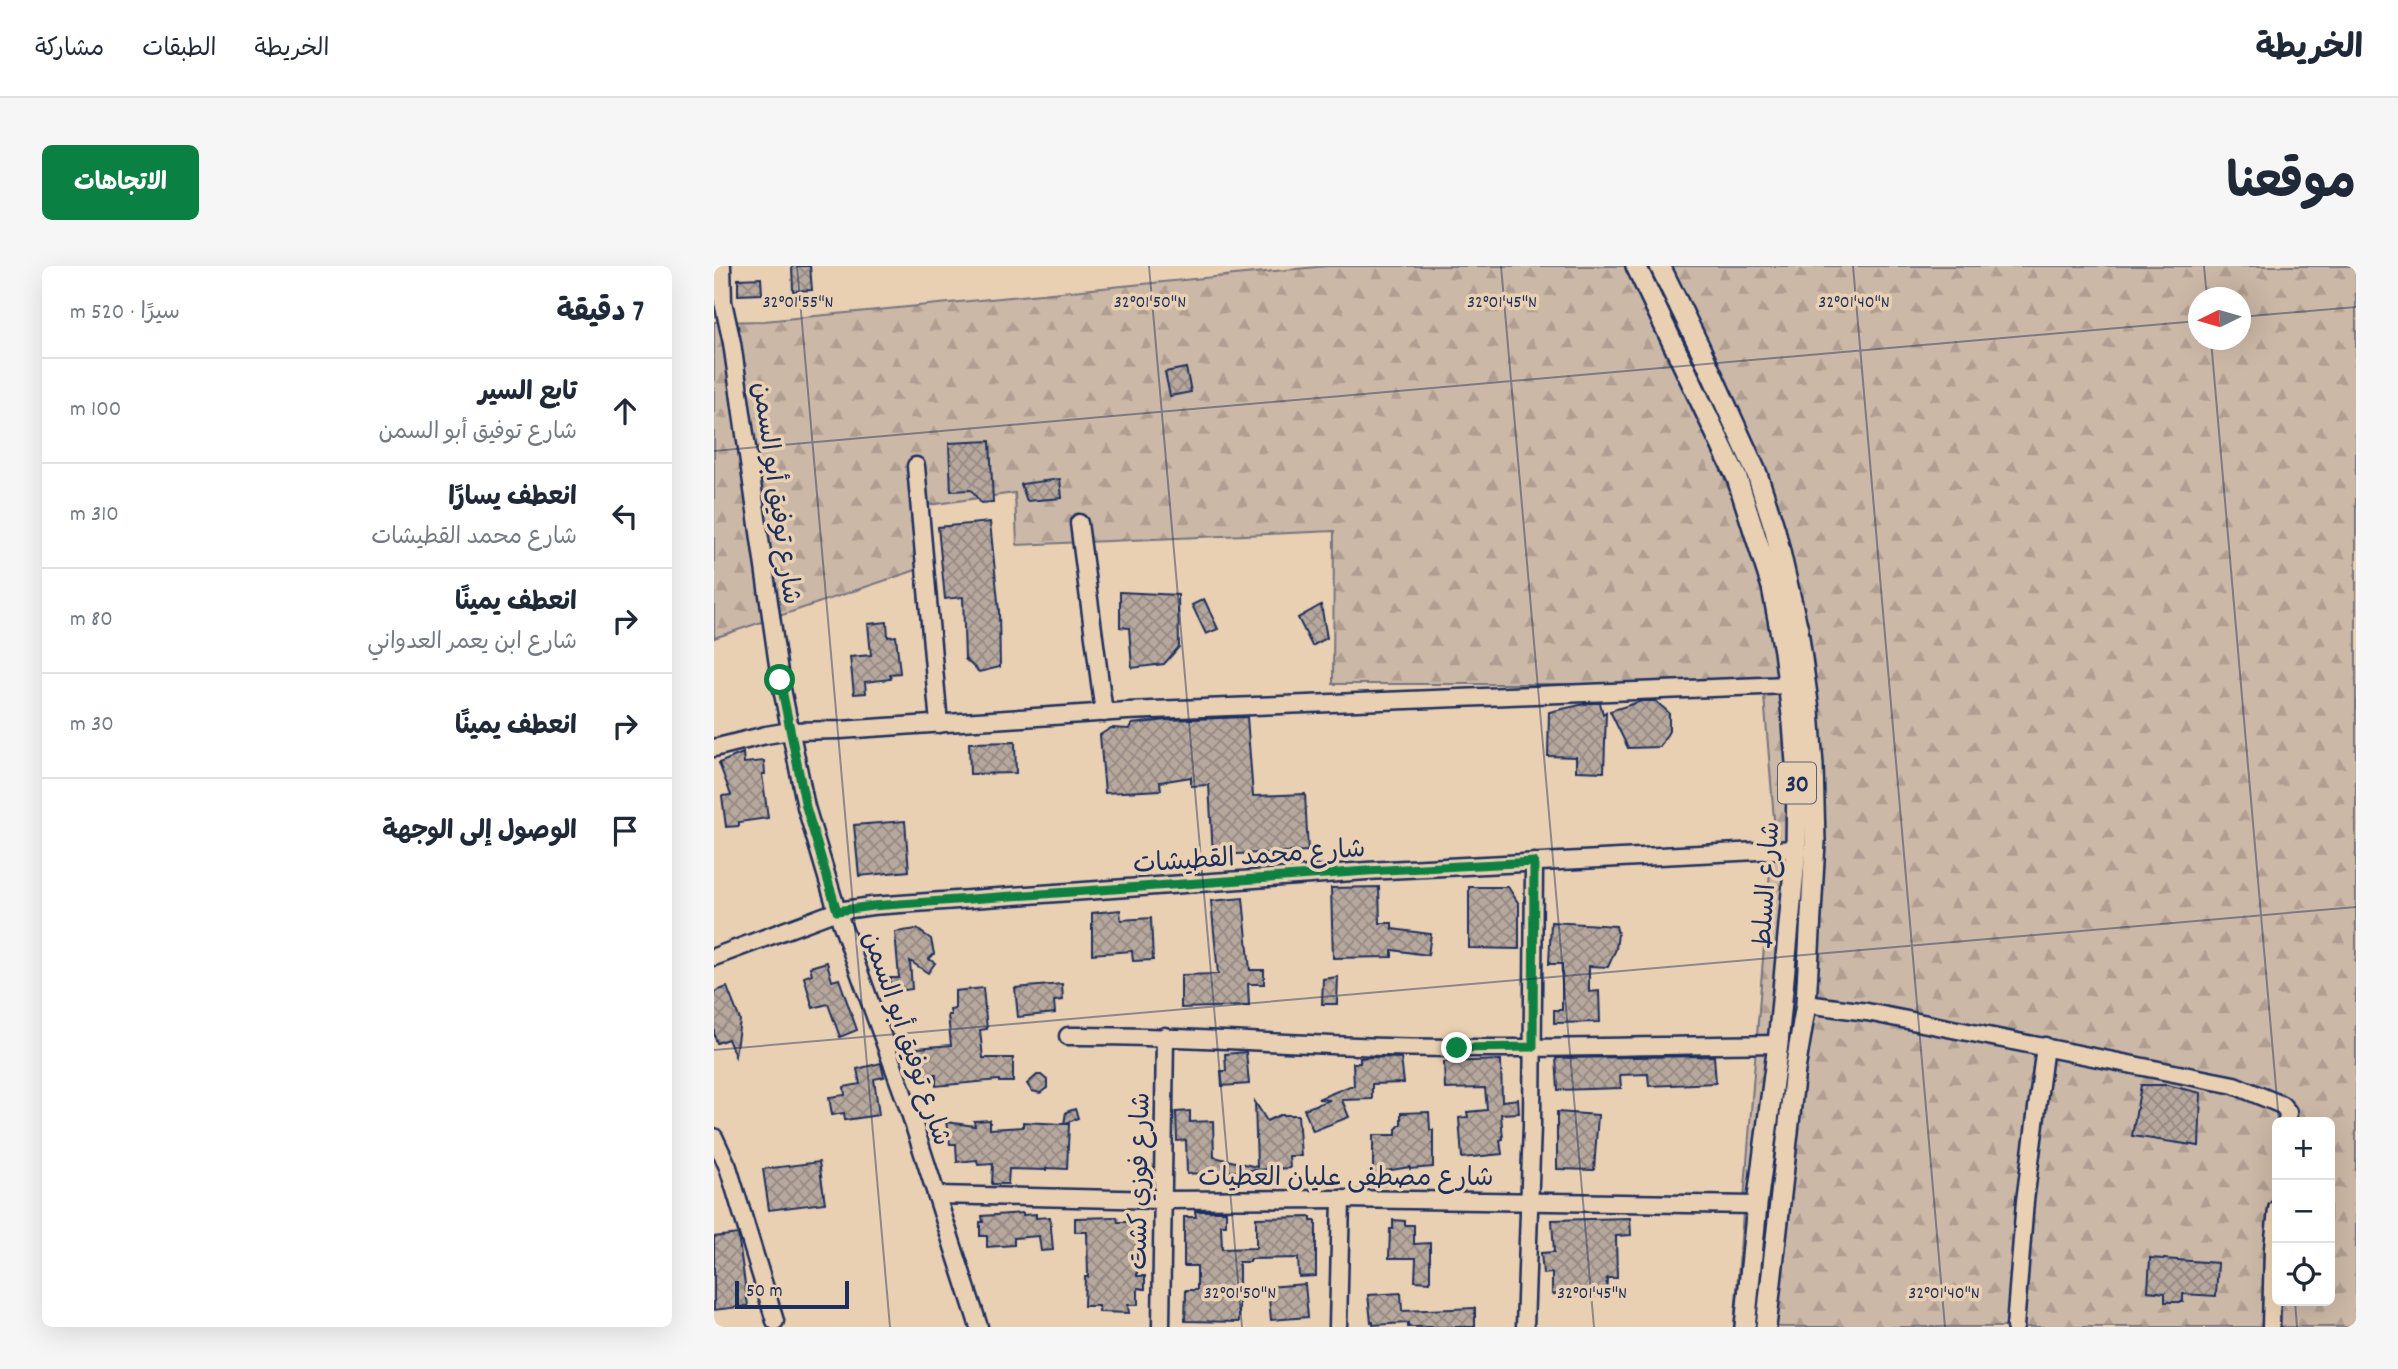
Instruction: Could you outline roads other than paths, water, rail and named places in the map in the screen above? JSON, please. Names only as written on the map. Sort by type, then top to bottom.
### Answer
[{"type":"main road","name":"شارع السلط","points":[[1636,266],[1737,478],[1772,587],[1789,685],[1797,776],[1796,849],[1778,1044],[1757,1205],[1745,1327]]},
{"type":"main road","name":"شارع السلط","points":[[1660,266],[1757,474],[1775,530],[1798,630],[1812,741],[1815,830],[1806,1004],[1795,1070],[1766,1327]]},
{"type":"street","name":"شارع توفيق أبو السمن","points":[[722,266],[718,302],[732,344],[780,680],[806,807],[837,911],[909,1110],[979,1327]]},
{"type":"street","points":[[916,466],[939,724]]},
{"type":"street","points":[[1079,523],[1104,713]]},
{"type":"street","points":[[714,748],[790,731],[1104,713],[1789,685]]},
{"type":"street","name":"شارع محمد القطيشات","points":[[714,957],[837,911],[872,906],[1367,871],[1796,849]]},
{"type":"street","points":[[1525,1327],[1533,1047],[1534,862]]},
{"type":"street","points":[[1806,1004],[1867,1012],[2234,1085],[2282,1105],[2288,1112],[2288,1117]]},
{"type":"street","points":[[1068,1036],[1165,1036],[1386,1047],[1778,1044]]},
{"type":"street","name":"شارع فوزي كشت","points":[[1161,1327],[1165,1036]]},
{"type":"street","points":[[2015,1327],[2025,1201],[2045,1046]]},
{"type":"street","points":[[714,1137],[728,1167],[775,1321]]},
{"type":"street","name":"شارع مصطفى عليان العطيات","points":[[936,1195],[1162,1200],[1341,1199],[1757,1205]]},
{"type":"street","points":[[1338,1327],[1341,1199]]},
{"type":"street","points":[[2271,1327],[2274,1243]]}]
